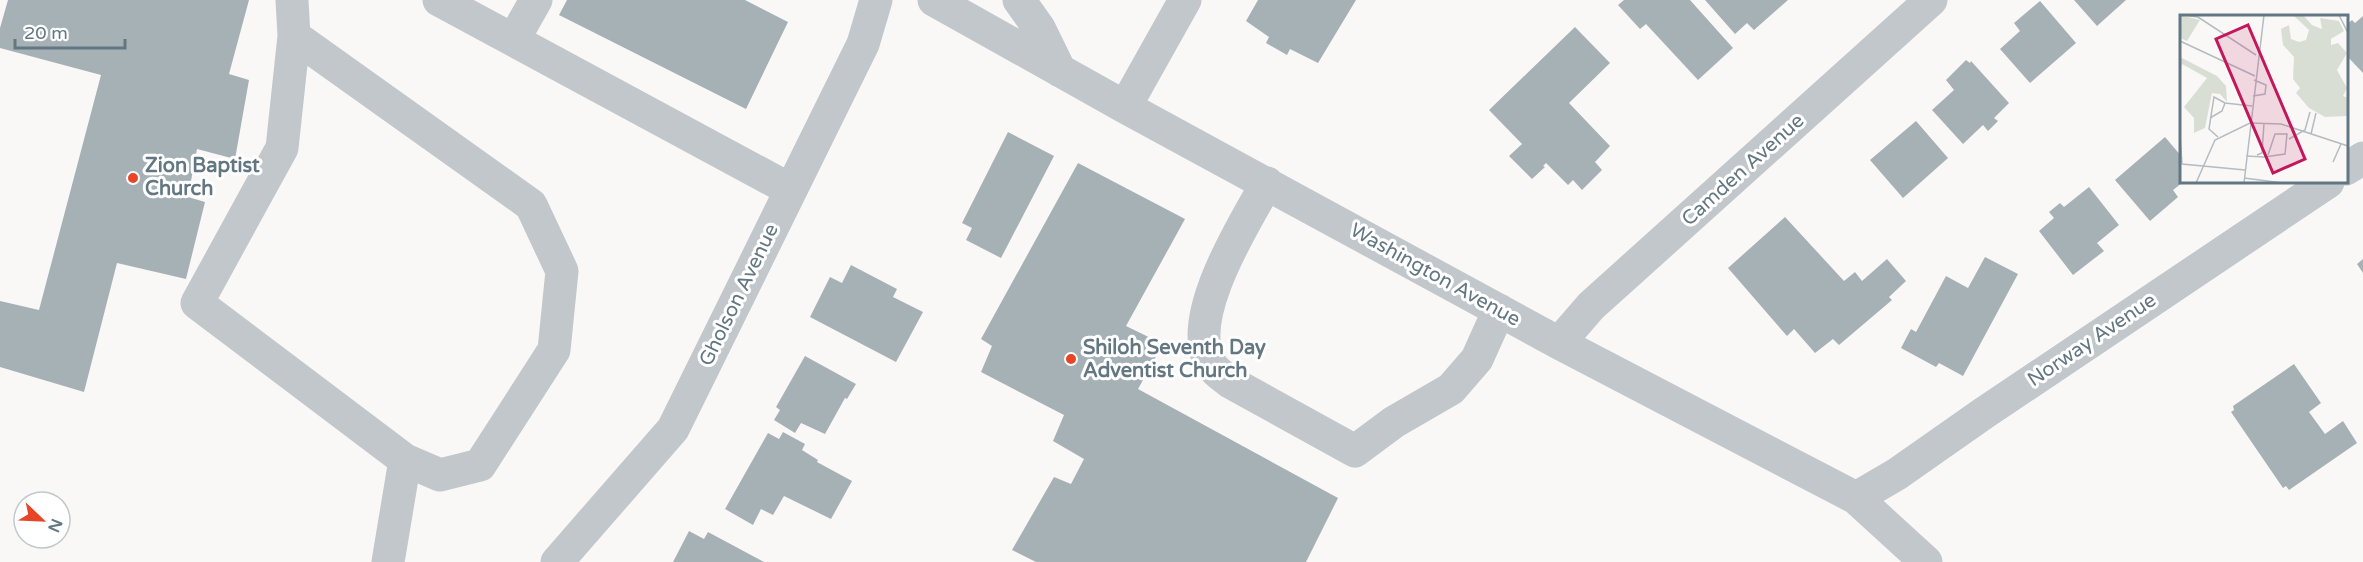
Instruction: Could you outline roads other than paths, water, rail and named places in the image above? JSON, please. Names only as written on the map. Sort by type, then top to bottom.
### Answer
[{"type":"street","points":[[292,0],[294,36],[282,148],[197,303],[405,460],[440,475],[480,465],[555,350],[562,271],[531,205],[294,36]]},
{"type":"street","points":[[439,0],[791,190]]},
{"type":"street","points":[[514,39],[536,0]]},
{"type":"street","name":"Gholson Avenue","points":[[557,562],[673,429],[862,44],[876,0]]},
{"type":"street","name":"Washington Avenue","points":[[934,0],[1559,344],[1856,498],[1926,562]]},
{"type":"street","points":[[1019,0],[1039,28],[1060,71]]},
{"type":"street","points":[[1125,107],[1185,0]]},
{"type":"street","name":"Camden Avenue","points":[[1559,344],[1591,306],[1931,0]]},
{"type":"street","points":[[2348,168],[2363,158]]},
{"type":"street","points":[[1267,183],[1231,245],[1207,308],[1204,342],[1212,366],[1230,382],[1354,451],[1394,422],[1451,389],[1477,359],[1499,310]]},
{"type":"street","name":"Norway Avenue","points":[[1856,498],[1897,474],[2327,183]]},
{"type":"street","points":[[388,562],[405,460]]},
{"type":"place","name":"Zion Baptist Church","points":[[133,178]]},
{"type":"place","name":"Shiloh Seventh Day Adventist Church","points":[[1071,359]]}]
